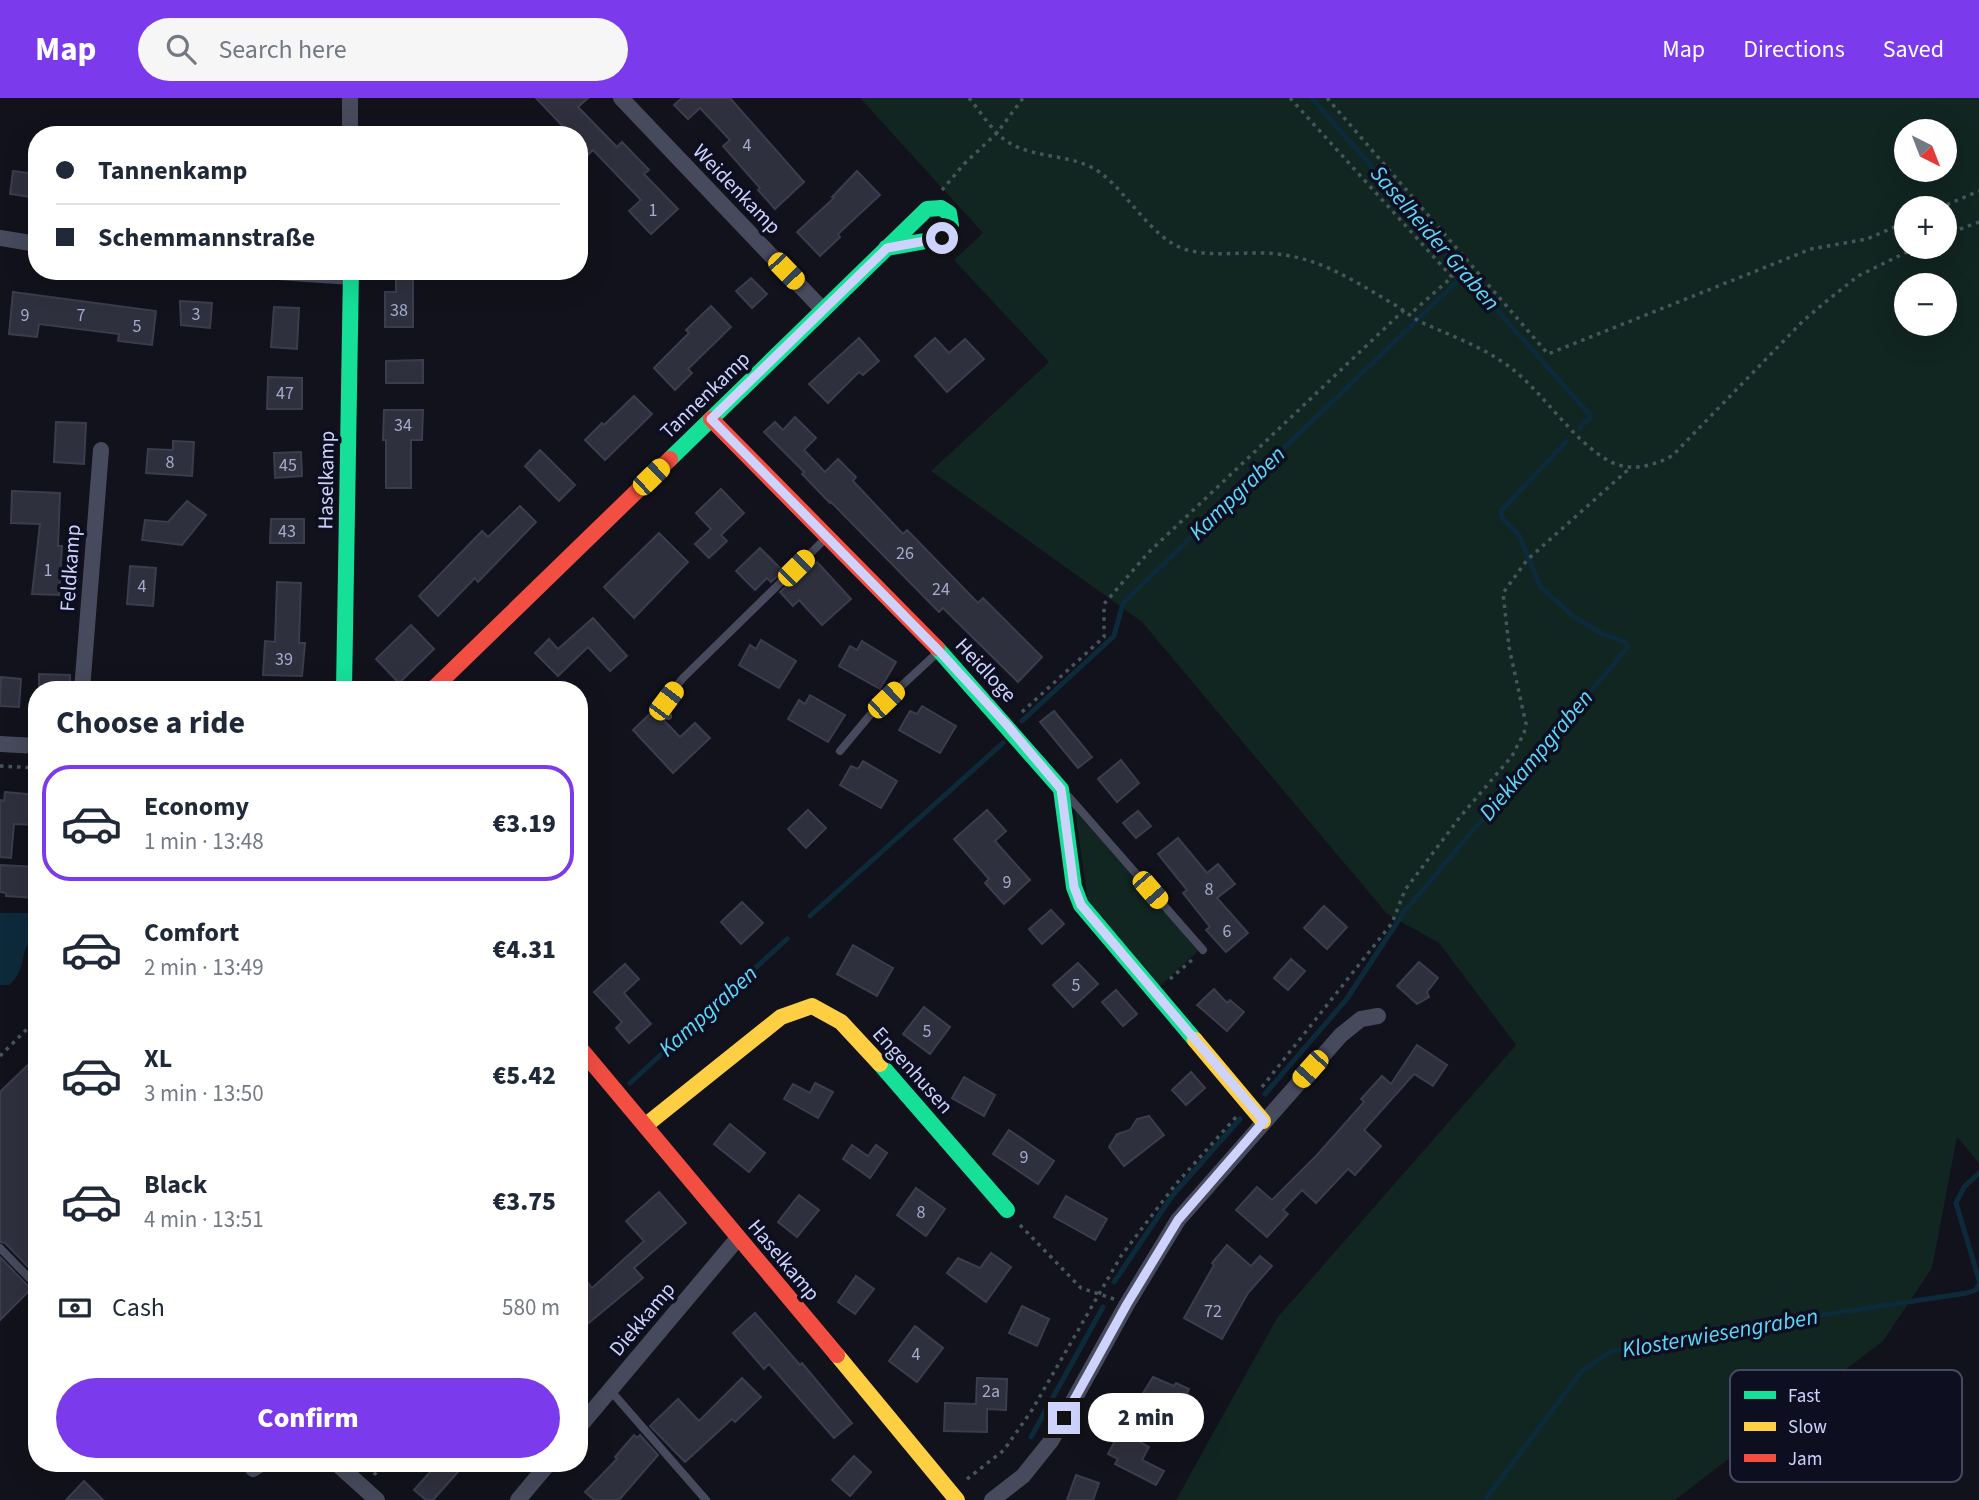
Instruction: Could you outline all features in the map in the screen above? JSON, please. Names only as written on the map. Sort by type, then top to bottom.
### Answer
[{"type":"street","points":[[349,98],[350,126]]},
{"type":"street","name":"Weidenkamp","points":[[621,98],[823,310]]},
{"type":"street","points":[[887,248],[946,235],[952,222],[949,214],[941,208]]},
{"type":"street","name":"Tannenkamp","points":[[441,681],[927,209],[941,208]]},
{"type":"street","points":[[0,238],[28,243]]},
{"type":"street","name":"Haselkamp","points":[[344,681],[351,280]]},
{"type":"street","name":"Heidloge","points":[[711,419],[940,652],[1061,789]]},
{"type":"street","name":"Feldkamp","points":[[83,681],[101,450]]},
{"type":"street","points":[[0,744],[28,746]]},
{"type":"street","points":[[1061,789],[1074,887],[1081,905],[1264,1121]]},
{"type":"street","name":"Engenhusen","points":[[646,1125],[781,1017],[812,1006],[841,1022],[897,1082],[1007,1210]]},
{"type":"street","points":[[992,1500],[1023,1476],[1051,1441],[1127,1304],[1178,1220],[1341,1035],[1361,1020],[1378,1016]]},
{"type":"street","name":"Haselkamp","points":[[588,1057],[954,1496]]},
{"type":"street","name":"Diekkamp","points":[[588,1416],[738,1238]]},
{"type":"street","points":[[346,1472],[377,1500]]},
{"type":"street","points":[[518,1500],[541,1472]]},
{"type":"lane","points":[[667,716],[666,701],[683,678],[826,538]]},
{"type":"lane","points":[[839,751],[870,715],[940,652]]},
{"type":"lane","points":[[1061,789],[1203,950]]},
{"type":"lane","points":[[0,1248],[28,1277]]},
{"type":"lane","points":[[610,1390],[706,1500]]},
{"type":"path","points":[[969,98],[1007,142],[1083,164],[1100,172],[1169,243],[1209,254],[1284,254],[1324,265],[1352,278],[1420,322],[1495,356],[1535,389],[1593,449],[1611,462],[1630,468],[1658,463],[1672,456],[1803,321],[1858,276],[1894,258]]},
{"type":"path","points":[[941,208],[938,195],[950,178],[997,133],[1023,98]]},
{"type":"path","points":[[1290,98],[1452,277],[1409,315]]},
{"type":"path","points":[[1326,98],[1548,354],[1811,249],[1867,239],[1894,227]]},
{"type":"path","points":[[1957,200],[1979,191]]},
{"type":"path","points":[[1957,231],[1979,222]]},
{"type":"path","points":[[1007,725],[1104,637],[1104,604],[1148,553],[1404,310]]},
{"type":"path","points":[[954,1496],[1004,1450],[1032,1410],[1121,1256],[1175,1185],[1248,1104],[1392,923],[1405,890],[1511,756],[1526,724],[1509,647],[1503,593],[1527,561],[1630,468]]},
{"type":"path","points":[[0,766],[28,768]]},
{"type":"path","points":[[1155,992],[1203,950]]},
{"type":"path","points":[[0,1056],[28,1028]]},
{"type":"path","points":[[1007,1210],[1081,1288],[1127,1304]]},
{"type":"green space","points":[[860,98],[1979,98],[1979,1163],[1957,1137],[1932,1268],[1883,1341],[1845,1370],[1730,1370],[1730,1458],[1675,1500],[1176,1500],[1277,1318],[1516,1045],[1439,943],[1387,914],[1142,622],[931,471],[1049,362],[954,260],[983,233]]},
{"type":"green space","points":[[1075,811],[1199,950],[1159,987],[1089,908]]},
{"type":"water","points":[[0,913],[28,913],[28,944],[19,972],[9,985],[0,985]]},
{"type":"building","points":[[536,98],[588,98],[578,107],[617,147],[622,142],[649,170],[644,174],[678,209],[651,234],[629,211],[641,200],[593,150],[588,155],[588,126],[562,126]]},
{"type":"building","points":[[682,98],[730,98],[804,182],[775,209],[723,146],[730,140],[700,108],[688,119],[674,105]]},
{"type":"building","points":[[13,171],[28,173],[28,197],[10,194]]},
{"type":"building","points":[[857,171],[880,195],[838,234],[840,237],[820,256],[797,232],[834,198],[832,197]]},
{"type":"building","points":[[751,278],[767,294],[752,308],[736,291]]},
{"type":"building","points":[[396,280],[413,280],[413,327],[385,327],[385,292],[396,292]]},
{"type":"building","points":[[13,292],[156,311],[152,345],[118,341],[119,334],[39,324],[37,337],[9,334]]},
{"type":"building","points":[[180,301],[212,303],[210,328],[181,325]]},
{"type":"building","points":[[711,306],[731,327],[688,369],[692,373],[675,390],[654,368],[689,333],[686,330]]},
{"type":"building","points":[[274,307],[299,308],[297,349],[271,347]]},
{"type":"building","points":[[859,338],[879,361],[863,375],[859,372],[828,403],[809,384]]},
{"type":"building","points":[[935,338],[949,353],[965,339],[984,359],[947,392],[915,356]]},
{"type":"building","points":[[423,360],[423,383],[386,383],[386,361]]},
{"type":"building","points":[[268,377],[302,378],[302,409],[267,409]]},
{"type":"building","points":[[634,396],[652,414],[605,460],[585,440]]},
{"type":"building","points":[[384,410],[423,410],[422,440],[411,440],[411,488],[386,488]]},
{"type":"building","points":[[795,417],[816,438],[804,450],[825,472],[838,459],[856,477],[853,481],[903,534],[907,530],[978,603],[983,598],[1042,657],[1018,682],[943,608],[939,612],[830,503],[764,432],[775,422],[783,430]]},
{"type":"building","points":[[56,422],[86,423],[84,464],[54,462]]},
{"type":"building","points":[[173,441],[194,442],[192,476],[146,473],[148,449],[173,450]]},
{"type":"building","points":[[540,450],[575,485],[559,501],[525,466]]},
{"type":"building","points":[[301,452],[302,476],[275,478],[274,453]]},
{"type":"building","points":[[721,489],[744,513],[721,535],[727,541],[709,558],[695,544],[711,529],[696,513]]},
{"type":"building","points":[[12,491],[60,493],[58,546],[62,546],[59,595],[32,594],[40,524],[11,523]]},
{"type":"building","points":[[187,501],[206,515],[182,545],[142,540],[145,520],[168,522]]},
{"type":"building","points":[[520,506],[536,522],[478,582],[475,578],[438,616],[419,596],[482,531],[488,537]]},
{"type":"building","points":[[271,519],[304,519],[304,543],[270,543]]},
{"type":"building","points":[[659,533],[688,562],[634,618],[604,587]]},
{"type":"building","points":[[760,548],[783,571],[771,582],[767,578],[755,590],[736,571]]},
{"type":"building","points":[[817,562],[851,599],[822,625],[799,600],[793,606],[780,592],[792,581],[795,583]]},
{"type":"building","points":[[130,566],[156,568],[153,606],[127,604]]},
{"type":"building","points":[[277,582],[301,583],[299,643],[305,643],[302,676],[263,675],[265,641],[275,642]]},
{"type":"building","points":[[593,618],[627,656],[610,671],[588,647],[558,676],[535,653],[549,639],[558,649]]},
{"type":"building","points":[[411,625],[434,649],[401,681],[397,681],[376,659]]},
{"type":"building","points":[[761,640],[796,661],[779,688],[739,665],[750,645],[756,649]]},
{"type":"building","points":[[862,641],[896,662],[880,689],[839,666],[850,646],[857,650]]},
{"type":"building","points":[[39,674],[70,675],[70,681],[39,681]]},
{"type":"building","points":[[1,677],[21,679],[19,707],[0,706]]},
{"type":"building","points":[[810,695],[845,715],[828,742],[788,719],[799,700],[805,704]]},
{"type":"building","points":[[922,706],[956,726],[940,753],[899,730],[910,711],[917,714]]},
{"type":"building","points":[[654,710],[680,737],[695,723],[710,738],[673,773],[633,730]]},
{"type":"building","points":[[1054,711],[1092,757],[1078,768],[1040,722]]},
{"type":"building","points":[[1121,760],[1139,783],[1117,802],[1098,779]]},
{"type":"building","points":[[863,761],[897,781],[881,808],[840,785],[851,766],[858,769]]},
{"type":"building","points":[[5,792],[28,794],[28,825],[14,824],[11,858],[0,857],[0,800],[4,801]]},
{"type":"building","points":[[808,810],[826,828],[806,848],[788,829]]},
{"type":"building","points":[[987,810],[1006,831],[995,841],[1030,880],[1004,904],[985,883],[989,879],[954,839]]},
{"type":"building","points":[[1138,811],[1151,826],[1136,838],[1123,823]]},
{"type":"building","points":[[1178,838],[1207,873],[1218,864],[1235,884],[1217,898],[1248,933],[1226,952],[1206,930],[1210,927],[1183,893],[1187,890],[1158,854]]},
{"type":"building","points":[[0,865],[28,867],[28,897],[6,896],[6,893],[0,892]]},
{"type":"building","points":[[742,902],[763,923],[741,944],[721,922]]},
{"type":"building","points":[[1324,906],[1347,927],[1327,949],[1304,928]]},
{"type":"building","points":[[1051,910],[1064,924],[1042,944],[1029,929]]},
{"type":"building","points":[[853,945],[893,968],[877,996],[837,974]]},
{"type":"building","points":[[1291,959],[1305,971],[1288,990],[1274,978]]},
{"type":"building","points":[[1419,962],[1438,978],[1427,992],[1429,997],[1417,1004],[1397,986]]},
{"type":"building","points":[[1078,963],[1098,984],[1073,1007],[1053,985]]},
{"type":"building","points":[[625,964],[639,979],[624,993],[651,1024],[629,1043],[616,1028],[622,1022],[594,992]]},
{"type":"building","points":[[1214,989],[1227,1003],[1230,1000],[1244,1012],[1227,1031],[1197,1005]]},
{"type":"building","points":[[1116,990],[1137,1014],[1123,1026],[1102,1002]]},
{"type":"building","points":[[924,1007],[950,1027],[930,1054],[903,1034]]},
{"type":"building","points":[[1417,1045],[1447,1065],[1433,1086],[1414,1074],[1364,1130],[1381,1146],[1355,1175],[1348,1169],[1316,1203],[1302,1190],[1283,1210],[1288,1214],[1267,1237],[1236,1210],[1257,1187],[1272,1200],[1317,1155],[1364,1102],[1361,1099],[1382,1076],[1391,1084]]},
{"type":"building","points":[[28,1065],[28,1267],[5,1243],[0,1242],[0,1092]]},
{"type":"building","points":[[1191,1072],[1205,1088],[1186,1105],[1172,1090]]},
{"type":"building","points":[[964,1077],[995,1095],[984,1116],[952,1098]]},
{"type":"building","points":[[815,1083],[833,1092],[818,1118],[784,1099],[793,1084],[810,1093]]},
{"type":"building","points":[[1149,1116],[1164,1135],[1124,1166],[1109,1147],[1117,1134],[1130,1130],[1137,1119]]},
{"type":"building","points":[[730,1124],[765,1153],[749,1172],[714,1144]]},
{"type":"building","points":[[1009,1130],[1054,1161],[1038,1184],[993,1154]]},
{"type":"building","points":[[852,1145],[868,1156],[876,1145],[887,1153],[870,1178],[843,1159]]},
{"type":"building","points":[[916,1188],[945,1209],[926,1236],[897,1215]]},
{"type":"building","points":[[659,1192],[686,1223],[634,1268],[643,1278],[588,1324],[588,1283],[592,1288],[644,1241],[626,1221]]},
{"type":"building","points":[[799,1195],[819,1210],[797,1237],[778,1222]]},
{"type":"building","points":[[1066,1196],[1107,1219],[1095,1240],[1054,1217]]},
{"type":"building","points":[[1227,1245],[1251,1266],[1260,1256],[1272,1266],[1248,1293],[1222,1339],[1184,1318],[1214,1265],[1212,1263]]},
{"type":"building","points":[[991,1253],[1011,1267],[986,1302],[947,1273],[958,1258],[980,1268]]},
{"type":"building","points":[[0,1257],[28,1286],[28,1292],[0,1320]]},
{"type":"building","points":[[856,1276],[874,1289],[855,1314],[838,1302]]},
{"type":"building","points":[[1022,1306],[1049,1319],[1037,1346],[1009,1333]]},
{"type":"building","points":[[755,1313],[800,1365],[802,1363],[852,1423],[834,1438],[769,1364],[764,1369],[733,1333]]},
{"type":"building","points":[[915,1326],[943,1348],[917,1382],[889,1361]]},
{"type":"building","points":[[1153,1377],[1189,1389],[1175,1419],[1138,1401]]},
{"type":"building","points":[[742,1378],[761,1397],[735,1422],[732,1419],[685,1462],[650,1426],[678,1399],[699,1421]]},
{"type":"building","points":[[977,1378],[1007,1379],[1006,1410],[987,1409],[987,1432],[944,1431],[945,1403],[976,1404]]},
{"type":"building","points":[[1120,1431],[1149,1447],[1142,1460],[1164,1471],[1156,1485],[1115,1464],[1118,1459],[1108,1454]]},
{"type":"building","points":[[634,1435],[637,1438],[640,1435],[658,1455],[619,1500],[594,1500],[585,1492],[617,1459],[615,1457]]},
{"type":"building","points":[[854,1456],[871,1472],[850,1496],[832,1480]]},
{"type":"building","points":[[430,1472],[458,1472],[433,1500],[426,1500],[414,1490]]},
{"type":"building","points":[[1076,1475],[1099,1483],[1093,1500],[1067,1500]]},
{"type":"building","points":[[84,1481],[103,1500],[66,1500]]},
{"type":"waterway","name":"Saselheider Graben","points":[[1312,98],[1591,416],[1580,428]]},
{"type":"waterway","name":"Kampgraben","points":[[1022,721],[1114,636],[1123,603],[1466,273]]},
{"type":"waterway","name":"Diekkampgraben","points":[[1265,1094],[1346,1000],[1404,912],[1628,647],[1625,642],[1601,633],[1574,617],[1540,586],[1519,535],[1502,518],[1501,511],[1567,441]]},
{"type":"waterway","name":"Kampgraben","points":[[810,916],[1003,743]]},
{"type":"waterway","name":"Kampgraben","points":[[630,1083],[787,939]]},
{"type":"waterway","name":"Diekkampgraben","points":[[1114,1282],[1172,1196],[1240,1119]]},
{"type":"waterway","name":"Klosterwiesengraben","points":[[1979,1173],[1964,1187],[1956,1203],[1979,1280]]},
{"type":"waterway","name":"Klosterwiesengraben","points":[[1485,1500],[1582,1371],[1610,1352],[1682,1336],[1967,1293],[1976,1290],[1979,1284]]},
{"type":"waterway","name":"Diekkampgraben","points":[[1031,1437],[1103,1307]]},
{"type":"traffic: fast","points":[[670,459],[927,209],[941,208],[949,213],[951,226],[942,238],[886,248]]},
{"type":"traffic: fast","points":[[344,681],[351,280]]},
{"type":"traffic: fast","points":[[937,648],[1061,789],[1074,887],[1081,905],[1195,1040]]},
{"type":"traffic: fast","points":[[880,1064],[1007,1210]]},
{"type":"traffic: slow","points":[[646,1125],[781,1017],[812,1006],[841,1022],[880,1064]]},
{"type":"traffic: slow","points":[[1195,1040],[1263,1121]]},
{"type":"traffic: slow","points":[[837,1355],[957,1500]]},
{"type":"traffic: jam","points":[[711,419],[937,648]]},
{"type":"traffic: jam","points":[[441,681],[670,459]]},
{"type":"traffic: jam","points":[[588,1058],[837,1355]]},
{"type":"route","points":[[942,238],[887,248],[711,419],[940,652],[1061,789],[1074,887],[1081,905],[1264,1121],[1178,1220],[1127,1304],[1064,1418]]}]
